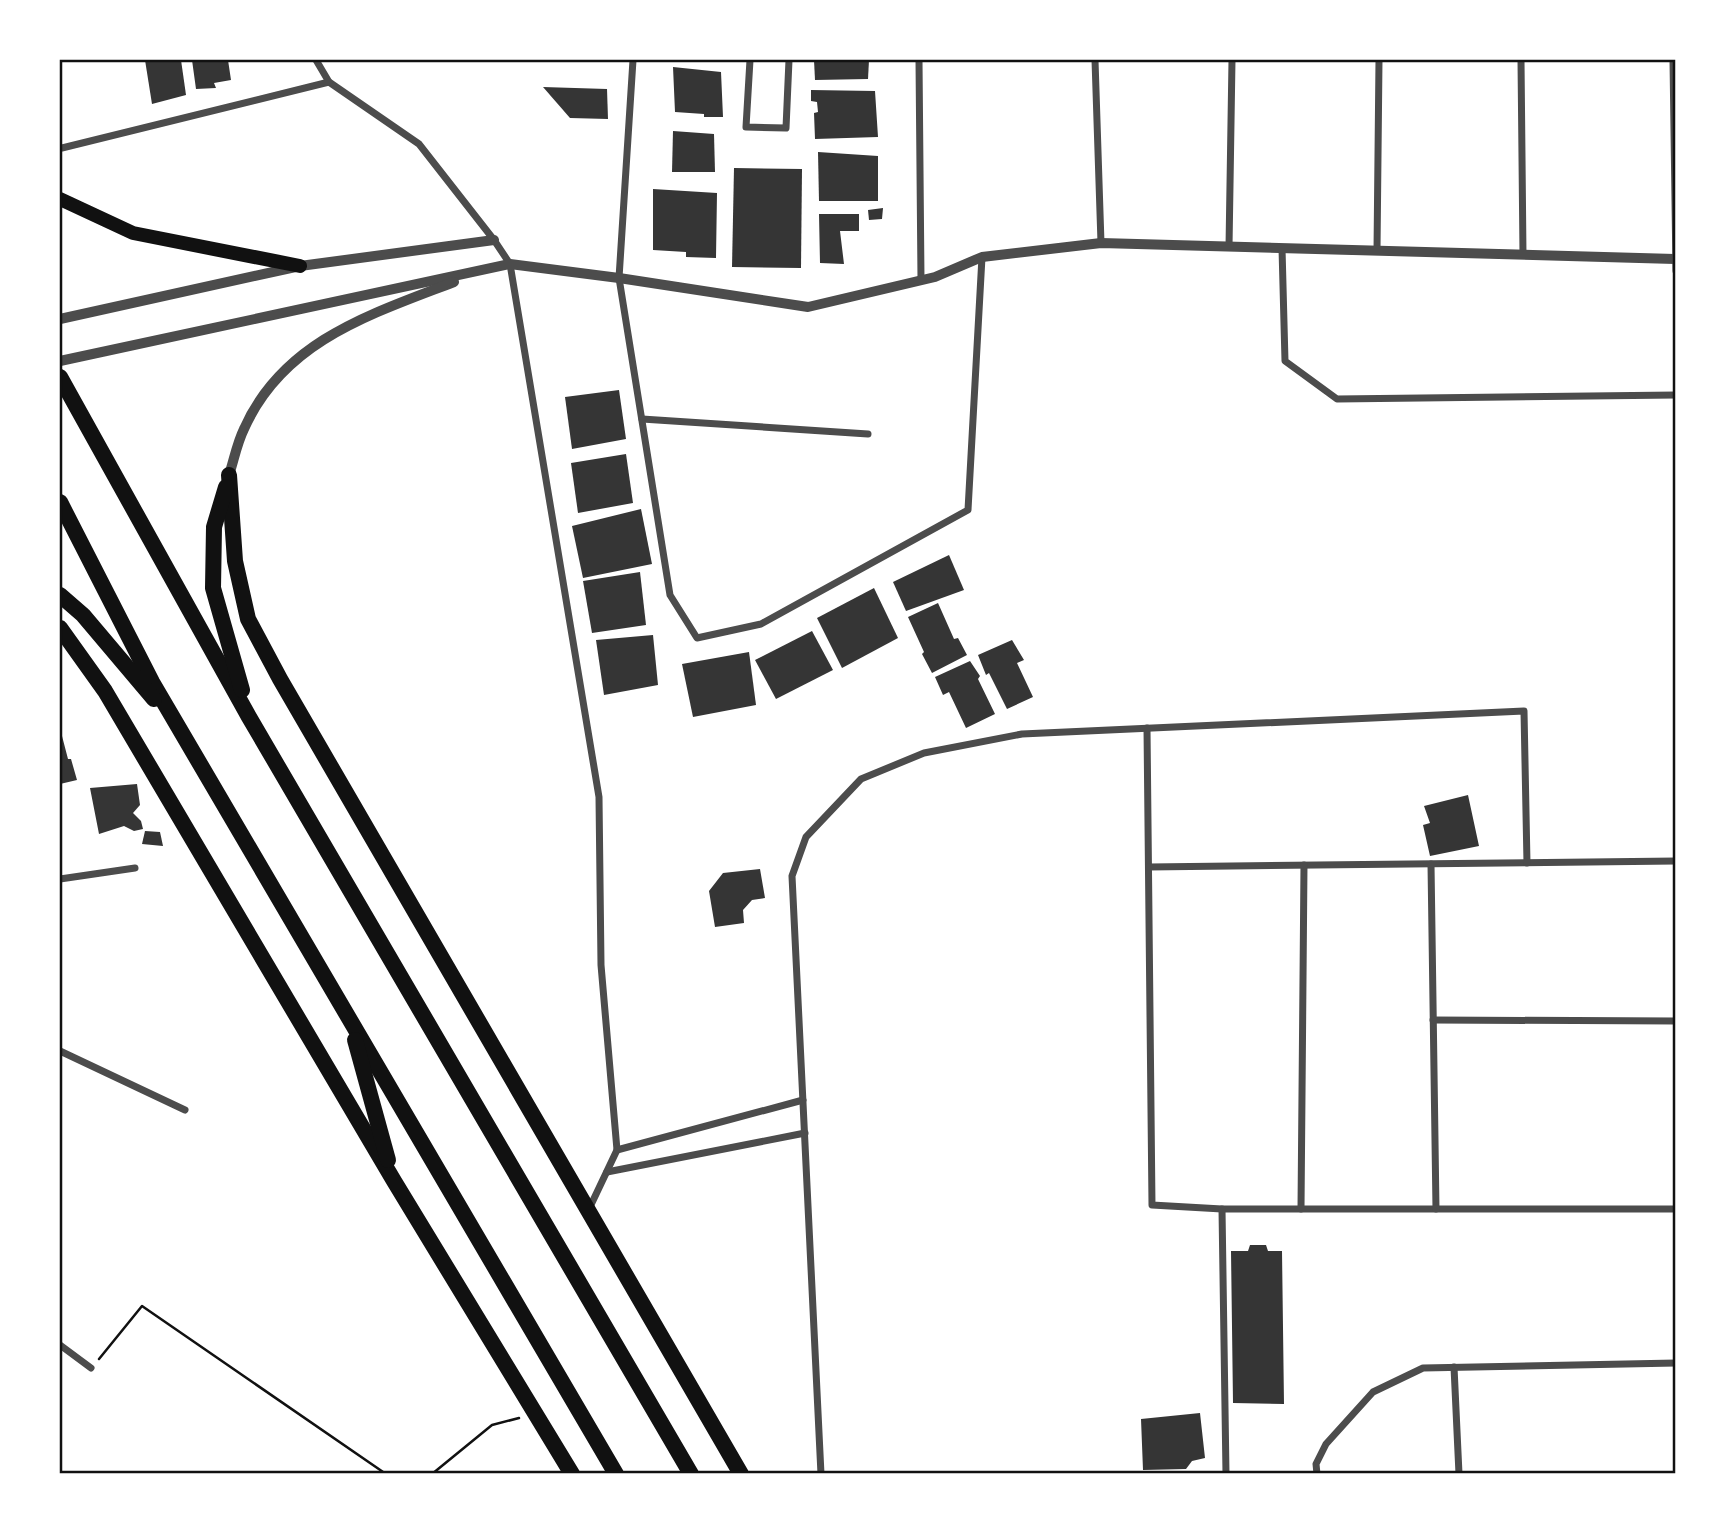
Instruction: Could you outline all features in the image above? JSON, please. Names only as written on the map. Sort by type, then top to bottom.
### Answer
[{"type":"highway","points":[[60,199],[133,233],[300,267]]},
{"type":"highway","points":[[60,377],[249,718],[691,1474]]},
{"type":"highway","points":[[229,475],[214,527],[213,588],[249,718]]},
{"type":"highway","points":[[229,475],[235,561],[248,619],[294,703],[741,1474]]},
{"type":"highway","points":[[60,502],[152,682],[616,1474]]},
{"type":"highway","points":[[60,595],[83,615],[180,730]]},
{"type":"highway","points":[[60,628],[105,691],[394,1181],[572,1474]]},
{"type":"highway","points":[[349,1017],[394,1181]]},
{"type":"street","points":[[316,60],[329,82],[419,144],[510,264],[599,797],[601,965],[617,1150],[588,1210]]},
{"type":"street","points":[[632,60],[619,278],[670,595],[697,638],[761,624],[968,510],[982,257]]},
{"type":"street","points":[[750,60],[746,127],[786,128],[789,60]]},
{"type":"street","points":[[919,60],[921,279]]},
{"type":"street","points":[[1095,60],[1101,243]]},
{"type":"street","points":[[1229,247],[1232,60]]},
{"type":"street","points":[[1377,250],[1379,60]]},
{"type":"street","points":[[1521,60],[1523,255]]},
{"type":"street","points":[[1673,60],[1675,271]]},
{"type":"street","points":[[62,148],[329,82]]},
{"type":"street","points":[[60,319],[300,267],[494,240]]},
{"type":"street","points":[[60,360],[510,264],[808,307],[935,277],[982,257],[1101,243],[1675,259]]},
{"type":"street","points":[[1282,248],[1285,361],[1337,399],[1675,395]]},
{"type":"street","points":[[229,475],[244,429],[267,388],[302,355],[340,329],[485,270]]},
{"type":"street","points":[[642,419],[868,433]]},
{"type":"street","points":[[821,1474],[792,876],[806,837],[861,779],[924,753],[1022,734],[1524,711],[1527,863]]},
{"type":"street","points":[[1147,728],[1152,1205],[1222,1209],[1675,1209]]},
{"type":"street","points":[[1149,867],[1675,862]]},
{"type":"street","points":[[1431,864],[1436,1209]]},
{"type":"street","points":[[1301,1209],[1304,866]]},
{"type":"street","points":[[60,879],[135,868]]},
{"type":"street","points":[[1433,1020],[1675,1021]]},
{"type":"street","points":[[60,1051],[185,1110]]},
{"type":"street","points":[[617,1150],[803,1100]]},
{"type":"street","points":[[607,1172],[805,1133]]},
{"type":"street","points":[[1222,1209],[1226,1474]]},
{"type":"street","points":[[60,1345],[91,1368]]},
{"type":"street","points":[[1317,1474],[1316,1464],[1326,1444],[1373,1392],[1423,1368],[1675,1363]]},
{"type":"street","points":[[1454,1367],[1459,1474]]},
{"type":"path","points":[[91,1368],[142,1306],[386,1474]]},
{"type":"path","points":[[432,1474],[492,1425],[520,1418]]},
{"type":"building","points":[[145,60],[181,60],[186,95],[152,104]]},
{"type":"building","points":[[192,60],[228,60],[231,80],[214,83],[216,88],[196,89]]},
{"type":"building","points":[[814,60],[869,60],[868,79],[815,80]]},
{"type":"building","points":[[673,67],[721,72],[723,117],[675,112]]},
{"type":"building","points":[[543,87],[607,89],[608,119],[570,118]]},
{"type":"building","points":[[811,90],[875,91],[878,137],[815,139],[814,113],[818,112],[817,102],[811,101]]},
{"type":"building","points":[[673,131],[714,134],[715,172],[672,172]]},
{"type":"building","points":[[818,152],[878,156],[878,201],[819,201]]},
{"type":"building","points":[[734,168],[802,169],[801,268],[732,267]]},
{"type":"building","points":[[653,189],[717,193],[716,258],[686,257],[686,252],[653,250]]},
{"type":"building","points":[[883,208],[882,219],[869,220],[868,210]]},
{"type":"building","points":[[819,214],[859,214],[859,231],[840,231],[844,264],[820,263]]},
{"type":"building","points":[[619,390],[626,439],[572,449],[565,397]]},
{"type":"building","points":[[626,454],[633,503],[578,513],[571,463]]},
{"type":"building","points":[[641,509],[652,564],[583,578],[572,526]]},
{"type":"building","points":[[949,555],[964,590],[906,611],[893,582]]},
{"type":"building","points":[[640,572],[646,625],[592,633],[583,581]]},
{"type":"building","points":[[874,588],[898,638],[842,668],[817,618]]},
{"type":"building","points":[[938,603],[954,639],[958,638],[967,655],[932,673],[908,617]]},
{"type":"building","points":[[812,631],[833,670],[776,699],[755,660]]},
{"type":"building","points":[[653,635],[658,685],[604,695],[596,640]]},
{"type":"building","points":[[1012,640],[1024,660],[1017,663],[1033,697],[1007,709],[989,673],[986,675],[978,655]]},
{"type":"building","points":[[749,652],[756,705],[693,717],[682,664]]},
{"type":"building","points":[[970,661],[980,676],[978,679],[995,714],[966,728],[949,692],[943,695],[935,677]]},
{"type":"building","points":[[62,736],[77,780],[60,784],[60,737]]},
{"type":"building","points":[[137,784],[140,805],[133,813],[141,821],[143,829],[134,831],[124,826],[99,834],[90,788]]},
{"type":"building","points":[[1468,795],[1479,846],[1430,856],[1423,825],[1430,823],[1424,806]]},
{"type":"building","points":[[145,831],[160,832],[163,846],[142,844]]},
{"type":"building","points":[[760,869],[765,898],[752,900],[743,910],[744,923],[715,927],[709,891],[723,873]]},
{"type":"building","points":[[1250,1245],[1266,1245],[1268,1251],[1282,1251],[1284,1404],[1233,1403],[1231,1251],[1248,1251]]},
{"type":"building","points":[[1200,1413],[1205,1458],[1192,1461],[1186,1469],[1143,1470],[1141,1419]]}]
